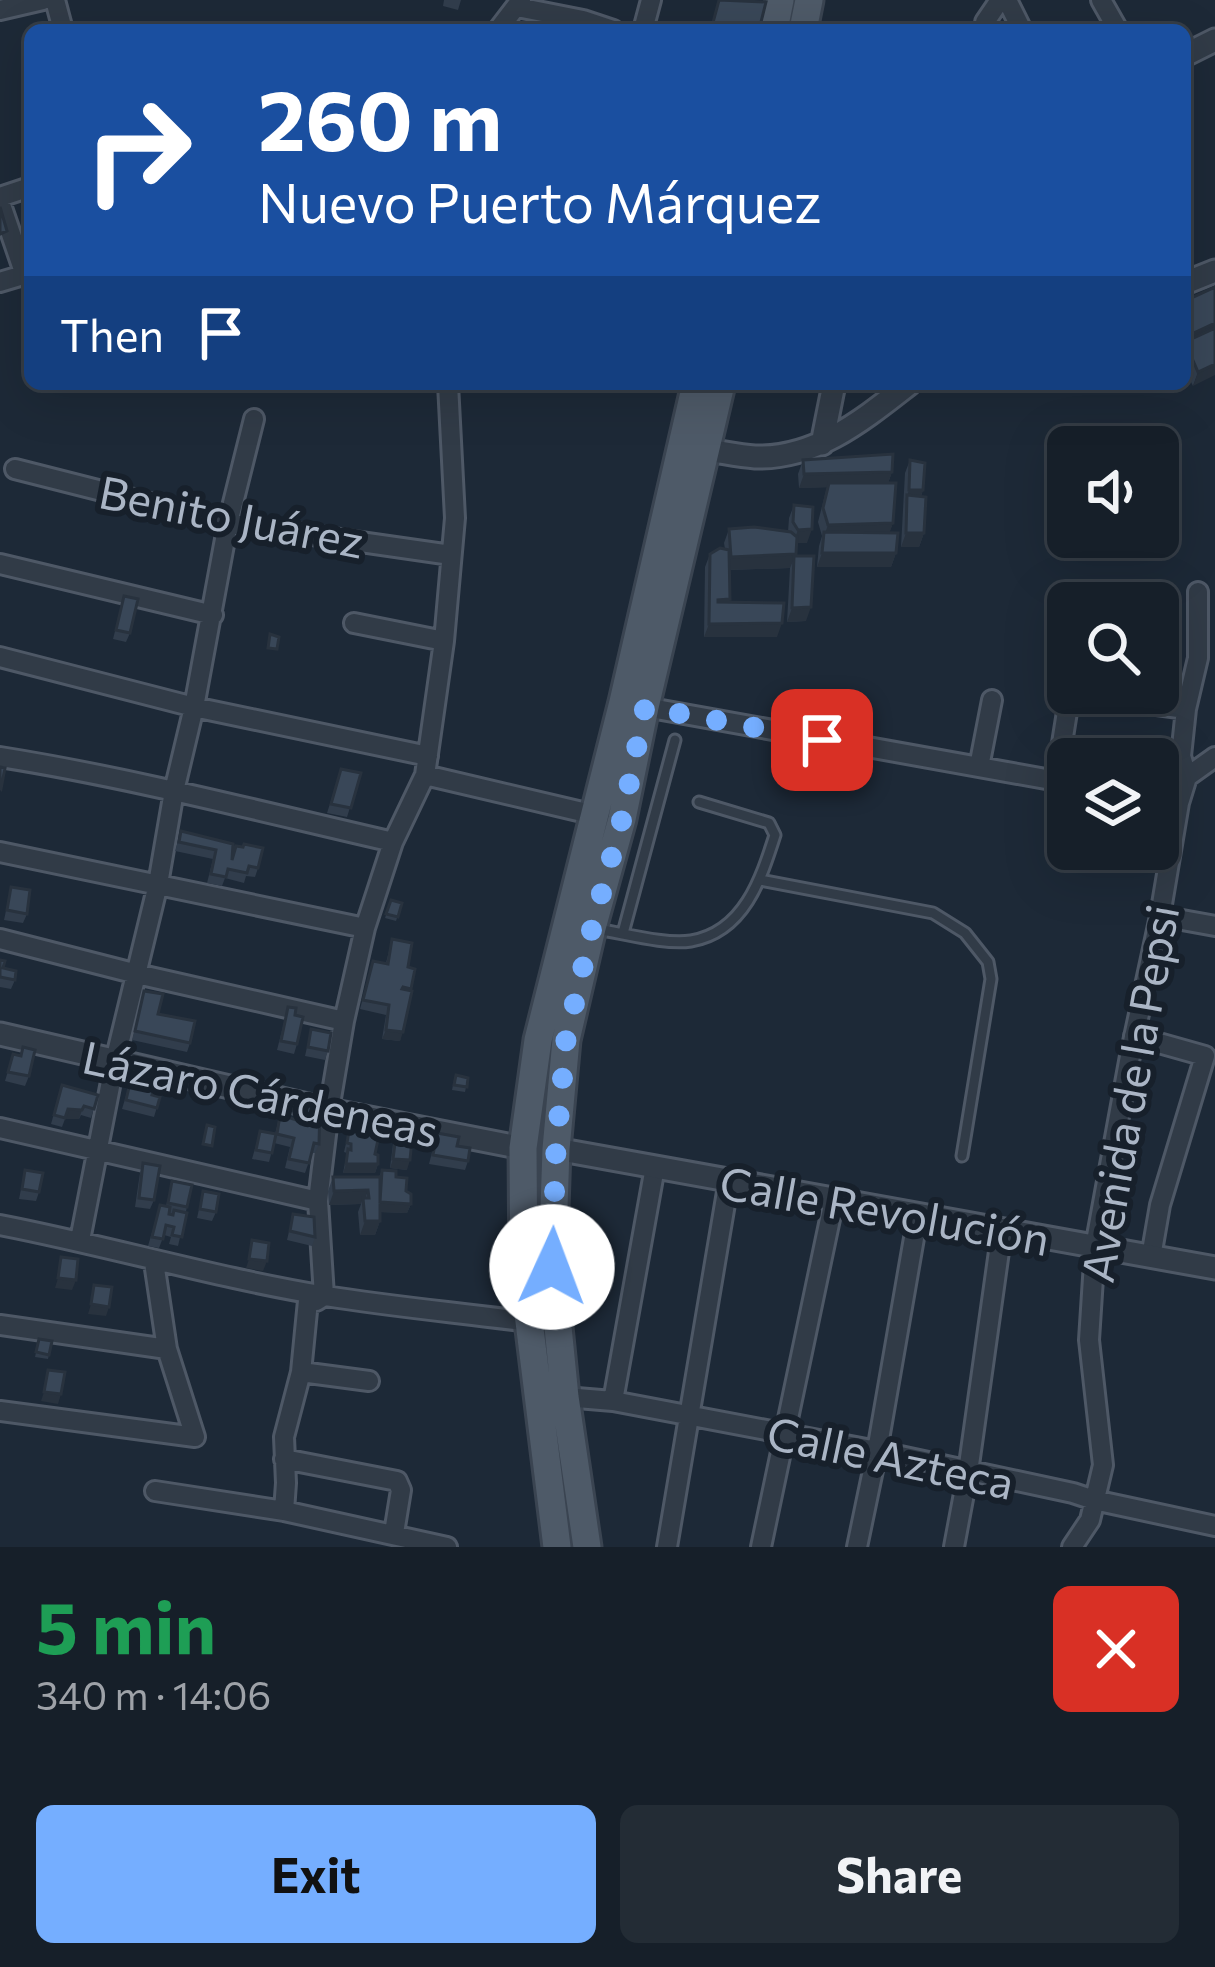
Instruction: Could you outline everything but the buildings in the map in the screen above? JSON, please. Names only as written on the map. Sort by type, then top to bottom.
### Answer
[{"type":"main road","points":[[586,1547],[552,1267],[566,1040],[595,814],[694,390]]},
{"type":"main road","points":[[557,1547],[524,1281],[524,1148],[538,1040],[622,819],[720,390]]},
{"type":"street","points":[[0,10],[43,0]]},
{"type":"street","points":[[985,24],[1003,0]]},
{"type":"street","points":[[519,3],[563,24],[583,20],[595,24]]},
{"type":"street","points":[[0,199],[24,266]]},
{"type":"street","points":[[324,1296],[318,1202],[344,1021],[365,928],[393,842],[426,765],[444,641],[455,518],[448,390]]},
{"type":"street","points":[[822,444],[833,390]]},
{"type":"street","points":[[706,450],[757,457],[822,444],[857,425],[901,390]]},
{"type":"street","points":[[80,1240],[115,1061],[158,884],[228,523],[254,419]]},
{"type":"street","name":"Benito Juárez","points":[[15,469],[228,523],[451,555]]},
{"type":"street","points":[[0,564],[213,615]]},
{"type":"street","name":"Avenida de la Pepsi","points":[[1179,803],[1187,777],[1181,757],[1186,709],[1207,618],[1198,592]]},
{"type":"street","points":[[354,623],[444,641]]},
{"type":"street","points":[[0,657],[426,765],[595,814]]},
{"type":"street","points":[[1066,738],[1070,693],[1186,709]]},
{"type":"street","points":[[980,767],[992,700]]},
{"type":"street","points":[[645,707],[1047,779]]},
{"type":"street","points":[[0,757],[393,842]]},
{"type":"street","points":[[1187,777],[1215,757]]},
{"type":"street","points":[[0,852],[365,928]]},
{"type":"street","name":"Avenida de la Pepsi","points":[[1072,1547],[1090,1520],[1102,1465],[1088,1340],[1094,1247],[1168,870]]},
{"type":"street","points":[[1160,916],[1215,926]]},
{"type":"street","points":[[0,939],[344,1021]]},
{"type":"street","name":"Lázaro Cárdeneas","points":[[0,1034],[328,1110],[524,1148]]},
{"type":"street","points":[[1134,1036],[1210,1058],[1160,1205],[1151,1257]]},
{"type":"street","points":[[0,1128],[318,1202]]},
{"type":"street","name":"Calle Revolución","points":[[556,1149],[1215,1268]]},
{"type":"street","points":[[613,1401],[655,1167]]},
{"type":"street","points":[[667,1547],[729,1180]]},
{"type":"street","points":[[761,1547],[834,1200]]},
{"type":"street","points":[[856,1547],[918,1215]]},
{"type":"street","points":[[0,1225],[324,1296],[529,1322]]},
{"type":"street","points":[[954,1547],[1002,1230]]},
{"type":"street","points":[[0,1411],[195,1437],[167,1349],[154,1262]]},
{"type":"street","points":[[284,1511],[284,1437],[301,1372],[308,1301],[324,1296]]},
{"type":"street","points":[[0,1325],[167,1349]]},
{"type":"street","points":[[301,1372],[369,1381]]},
{"type":"street","name":"Calle Azteca","points":[[565,1397],[613,1401],[877,1451],[1215,1526]]},
{"type":"street","points":[[284,1459],[397,1481],[401,1490],[394,1533]]},
{"type":"street","points":[[154,1491],[284,1511],[447,1547]]},
{"type":"lane","points":[[623,934],[675,740]]},
{"type":"lane","points":[[580,924],[688,942],[716,933],[739,915],[760,880],[775,835],[773,828],[770,823],[699,802]]},
{"type":"lane","points":[[760,880],[933,913],[965,933],[988,962],[991,980],[962,1156]]},
{"type":"route","points":[[552,1267],[566,1040],[645,707],[822,740]]}]
